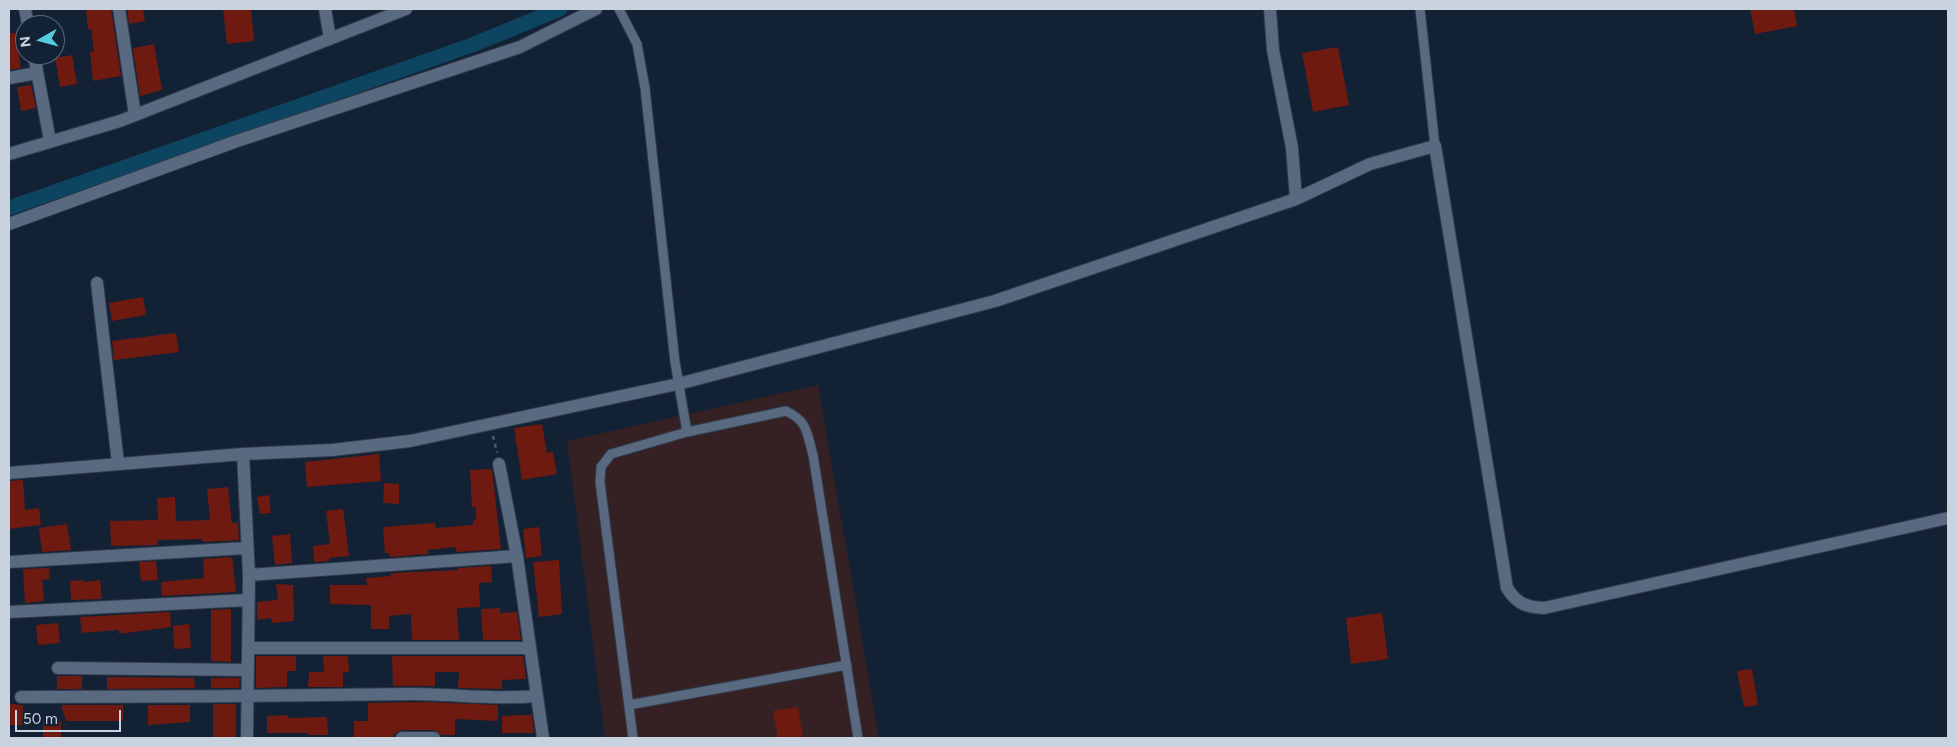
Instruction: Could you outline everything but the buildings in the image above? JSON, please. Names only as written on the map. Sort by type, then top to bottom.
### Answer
[{"type":"street","points":[[119,9],[135,115]]},
{"type":"street","points":[[325,9],[330,39]]},
{"type":"street","points":[[9,154],[135,115],[406,9]]},
{"type":"street","points":[[9,224],[247,138],[520,47],[596,9]]},
{"type":"street","points":[[1270,9],[1273,50],[1292,148],[1296,199]]},
{"type":"street","points":[[36,65],[50,141]]},
{"type":"street","points":[[9,78],[37,73]]},
{"type":"street","points":[[9,473],[118,462],[332,450],[410,441],[678,384],[995,301],[1296,199],[1370,164],[1435,146],[1507,588],[1515,600],[1526,607],[1544,608],[1948,518]]},
{"type":"street","points":[[97,283],[118,462]]},
{"type":"street","points":[[243,454],[248,575],[247,738]]},
{"type":"street","points":[[499,464],[516,556],[543,738]]},
{"type":"street","points":[[9,562],[246,548]]},
{"type":"street","points":[[248,575],[516,556]]},
{"type":"street","points":[[9,612],[248,600]]},
{"type":"street","points":[[248,648],[530,648]]},
{"type":"street","points":[[58,668],[248,670]]},
{"type":"street","points":[[21,697],[248,697],[440,694],[508,699],[537,696]]},
{"type":"street","points":[[402,738],[434,738]]},
{"type":"lane","points":[[619,9],[637,44],[645,88],[675,362],[688,432]]},
{"type":"lane","points":[[1420,9],[1435,146]]},
{"type":"lane","points":[[634,738],[600,482],[601,467],[611,454],[688,432],[786,412],[798,417],[805,426],[813,455],[858,738]]},
{"type":"lane","points":[[629,705],[847,665]]},
{"type":"path","points":[[490,425],[499,464]]},
{"type":"shaded area","points":[[818,385],[879,738],[605,738],[567,441]]},
{"type":"waterway","points":[[9,208],[472,45],[560,9]]}]
